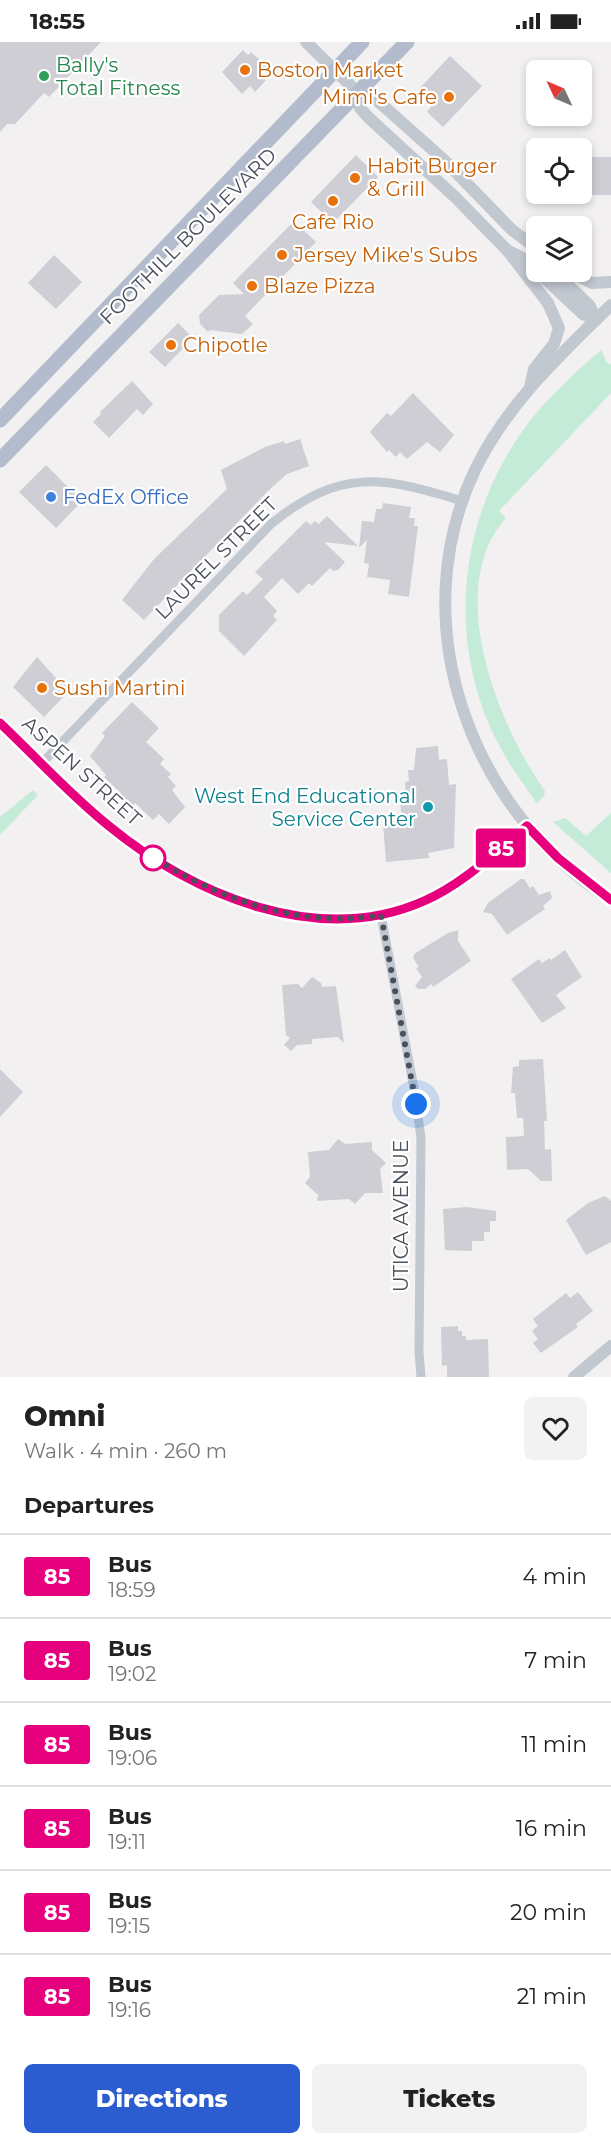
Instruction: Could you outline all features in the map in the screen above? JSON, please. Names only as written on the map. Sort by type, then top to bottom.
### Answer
[{"type":"main road","name":"FOOTHILL BOULEVARD","points":[[0,420],[362,42]]},
{"type":"main road","name":"FOOTHILL BOULEVARD","points":[[0,460],[407,42]]},
{"type":"street","points":[[306,42],[358,93],[360,108],[368,117],[455,197],[507,250],[548,303],[559,328],[555,344],[534,369],[530,388]]},
{"type":"street","points":[[358,93],[370,94],[461,177],[512,230],[526,241]]},
{"type":"street","points":[[507,250],[526,261]]},
{"type":"street","points":[[549,282],[583,314],[596,320]]},
{"type":"street","points":[[565,282],[590,306],[596,320]]},
{"type":"street","points":[[590,282],[611,282]]},
{"type":"street","points":[[611,305],[530,388],[500,426],[486,450],[462,501],[452,541],[446,584],[445,625],[450,667],[461,711],[478,753],[501,791],[527,826],[558,858],[611,900]]},
{"type":"street","name":"LAUREL STREET","points":[[42,763],[263,532],[290,508],[335,485],[378,481],[409,485],[462,501]]},
{"type":"street","name":"ASPEN STREET","points":[[0,723],[125,839],[164,864],[206,886],[255,905],[298,916],[341,920],[381,915],[423,902],[452,886],[527,826]]},
{"type":"street","name":"UTICA AVENUE","points":[[381,915],[421,1138],[419,1352],[421,1377]]},
{"type":"street","points":[[574,1377],[611,1346]]},
{"type":"green space","points":[[601,350],[607,363],[611,364],[611,393],[499,511],[506,518],[488,547],[479,581],[478,618],[484,656],[495,694],[510,730],[545,791],[537,804],[500,747],[482,707],[471,665],[466,622],[467,580],[474,537],[487,496],[506,457],[546,402]]},
{"type":"green space","points":[[33,790],[38,795],[0,835],[0,817]]},
{"type":"green space","points":[[611,813],[611,873],[553,822],[565,818],[586,836]]},
{"type":"building","name":"Bally's Total Fitness","points":[[0,42],[101,42],[49,97],[44,93],[15,124],[7,124],[0,132]]},
{"type":"building","name":"Boston Market","points":[[243,50],[248,55],[251,52],[267,67],[260,74],[266,80],[255,92],[250,86],[242,94],[222,72]]},
{"type":"building","name":"Mimi's Cafe","points":[[450,56],[482,86],[443,127],[427,112],[433,104],[418,90]]},
{"type":"building","points":[[356,155],[378,177],[333,223],[311,202]]},
{"type":"building","points":[[592,157],[611,157],[611,195],[592,195]]},
{"type":"building","points":[[294,221],[316,242],[245,316],[253,324],[242,334],[210,330],[208,332],[200,324],[199,315],[219,295],[244,294],[233,283]]},
{"type":"building","points":[[54,255],[82,282],[56,309],[28,283]]},
{"type":"building","name":"Chipotle","points":[[178,323],[193,338],[165,367],[149,352]]},
{"type":"building","points":[[132,381],[153,404],[143,415],[137,409],[109,438],[93,422],[101,414],[100,412]]},
{"type":"building","points":[[413,393],[454,435],[440,452],[427,442],[407,459],[400,452],[396,457],[389,450],[387,452],[370,432],[387,413],[391,416]]},
{"type":"building","points":[[300,439],[309,466],[287,474],[269,490],[144,620],[122,600],[154,559],[227,489],[221,470],[265,447]]},
{"type":"building","name":"FedEx Office","points":[[46,465],[82,501],[56,528],[19,492]]},
{"type":"building","points":[[383,503],[411,507],[409,518],[415,518],[414,526],[418,526],[409,597],[388,594],[390,580],[367,577],[369,564],[364,563],[367,540],[359,548],[362,521],[374,522],[376,509],[382,509]]},
{"type":"building","points":[[327,516],[358,546],[324,542],[345,562],[338,570],[333,571],[330,568],[312,586],[309,583],[298,594],[282,578],[264,597],[277,611],[273,616],[277,620],[244,656],[219,631],[219,615],[243,591],[247,595],[263,579],[255,572],[306,521],[311,525],[315,521],[319,524]]},
{"type":"building","name":"Sushi Martini","points":[[37,657],[62,685],[64,682],[71,689],[44,717],[13,687]]},
{"type":"building","points":[[132,702],[159,728],[146,742],[164,759],[160,764],[171,774],[168,777],[176,786],[172,790],[185,807],[169,824],[159,814],[153,820],[135,803],[130,808],[118,796],[121,793],[104,777],[106,775],[90,756],[105,736],[102,733]]},
{"type":"building","name":"West End Educational Service Center","points":[[438,746],[439,760],[447,759],[449,785],[456,784],[454,848],[428,853],[429,858],[386,862],[383,824],[402,823],[400,799],[406,798],[405,782],[409,781],[408,770],[414,770],[416,748]]},
{"type":"building","points":[[524,879],[530,888],[533,886],[539,895],[550,891],[552,898],[543,906],[545,909],[507,935],[492,914],[483,912],[488,903]]},
{"type":"building","points":[[458,930],[458,941],[471,961],[433,987],[431,984],[425,989],[418,989],[415,986],[422,977],[416,968],[419,967],[413,958],[414,954],[448,933]]},
{"type":"building","points":[[565,950],[582,977],[556,995],[566,1008],[542,1023],[511,979],[539,959],[542,963],[550,958],[551,960]]},
{"type":"building","points":[[312,977],[321,983],[322,987],[336,986],[344,1043],[338,1037],[312,1039],[312,1044],[297,1045],[291,1051],[284,1045],[290,1038],[286,1035],[282,985],[298,984],[302,988]]},
{"type":"building","points":[[543,1059],[547,1121],[544,1121],[545,1150],[551,1149],[552,1181],[541,1181],[528,1169],[507,1170],[506,1137],[524,1136],[523,1118],[517,1118],[515,1093],[511,1093],[513,1067],[519,1066],[519,1060]]},
{"type":"building","points":[[0,1069],[23,1092],[0,1117]]},
{"type":"building","points":[[338,1139],[345,1144],[372,1142],[372,1150],[386,1163],[380,1169],[383,1193],[365,1193],[355,1204],[349,1199],[317,1201],[318,1195],[305,1183],[310,1177],[308,1152],[329,1150]]},
{"type":"building","points":[[605,1196],[611,1201],[611,1242],[586,1255],[566,1220],[588,1203]]},
{"type":"building","points":[[467,1207],[496,1211],[496,1221],[490,1221],[490,1232],[484,1232],[484,1241],[472,1241],[472,1251],[445,1250],[443,1209]]},
{"type":"building","points":[[578,1292],[593,1311],[576,1324],[578,1327],[541,1353],[533,1343],[538,1339],[532,1331],[538,1326],[533,1319],[566,1293],[570,1298]]},
{"type":"building","points":[[458,1326],[458,1331],[462,1331],[462,1336],[466,1336],[466,1340],[488,1339],[489,1377],[447,1377],[447,1365],[442,1366],[441,1327]]},
{"type":"bus line","name":"85","points":[[0,723],[98,817],[125,839],[187,877],[255,905],[292,915],[341,920],[381,915],[402,909],[423,902],[452,886],[527,826],[558,858],[611,900]]},
{"type":"place","name":"Boston Market","points":[[245,70]]},
{"type":"place","name":"Bally's Total Fitness","points":[[44,76]]},
{"type":"place","name":"Mimi's Cafe","points":[[449,97]]},
{"type":"place","name":"Habit Burger & Grill","points":[[355,178]]},
{"type":"place","name":"Cafe Rio","points":[[333,201]]},
{"type":"place","name":"Jersey Mike's Subs","points":[[282,255]]},
{"type":"place","name":"Blaze Pizza","points":[[252,286]]},
{"type":"place","name":"Chipotle","points":[[171,345]]},
{"type":"place","name":"FedEx Office","points":[[51,497]]},
{"type":"place","name":"Sushi Martini","points":[[42,688]]},
{"type":"place","name":"West End Educational Service Center","points":[[428,807]]},
{"type":"route","points":[[153,858],[146,853],[206,886],[277,911],[298,916],[341,920],[381,915],[416,1104]]}]
